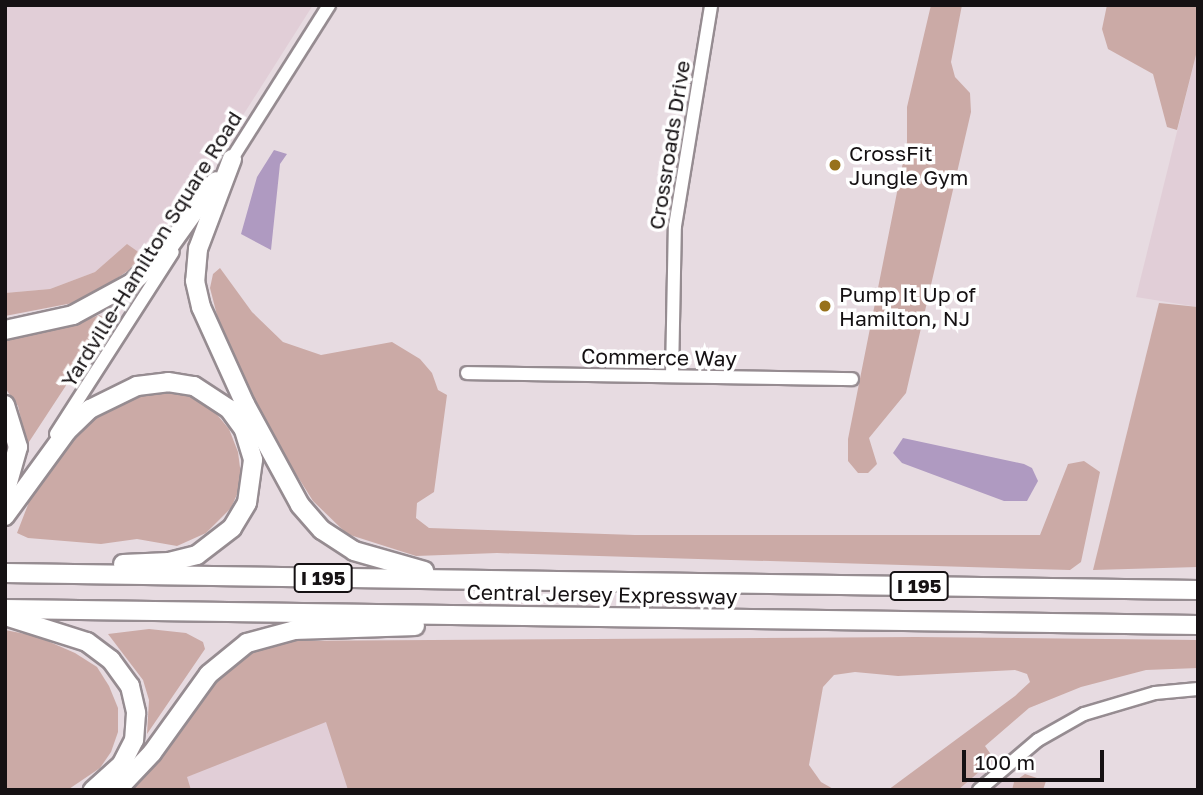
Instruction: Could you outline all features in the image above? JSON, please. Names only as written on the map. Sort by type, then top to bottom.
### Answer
[{"type":"highway","points":[[5,330],[73,315],[132,283],[170,246],[230,161]]},
{"type":"highway","points":[[230,161],[198,249],[197,296],[245,404],[310,518],[354,551],[408,568],[453,575],[641,583]]},
{"type":"highway","points":[[5,515],[78,419],[105,399],[137,386],[179,383],[208,393],[237,420],[249,445],[253,474],[247,503],[232,528],[197,555],[169,562],[5,573]]},
{"type":"highway","points":[[5,405],[18,447],[5,493]]},
{"type":"highway","name":"Central Jersey Expressway","points":[[5,573],[1198,590]]},
{"type":"highway","name":"Central Jersey Expressway","points":[[5,609],[1198,625]]},
{"type":"highway","points":[[5,616],[87,642],[111,660],[130,686],[136,712],[134,740],[121,765],[93,790]]},
{"type":"highway","points":[[117,790],[152,753],[215,668],[234,651],[263,636],[295,630],[640,618]]},
{"type":"street","name":"Yardville-Hamilton Square Road","points":[[5,515],[329,5]]},
{"type":"street","name":"Crossroads Drive","points":[[672,376],[674,226],[711,5]]},
{"type":"street","name":"Commerce Way","points":[[467,373],[852,379]]},
{"type":"street","points":[[979,790],[1038,740],[1084,714],[1155,693],[1198,689]]},
{"type":"shaded area","points":[[5,5],[313,5],[179,216],[147,258],[127,245],[95,272],[50,289],[5,293]]},
{"type":"shaded area","points":[[931,5],[962,5],[951,62],[955,77],[970,93],[971,112],[906,393],[869,438],[877,464],[868,473],[858,473],[848,461],[848,439],[907,142],[907,107]]},
{"type":"shaded area","points":[[1107,5],[1198,5],[1198,47],[1177,130],[1167,127],[1153,74],[1108,49],[1102,29]]},
{"type":"shaded area","points":[[1198,47],[1198,307],[1136,297]]},
{"type":"shaded area","points":[[274,150],[287,154],[280,164],[271,250],[241,234],[257,177]]},
{"type":"shaded area","points":[[127,244],[147,258],[83,301],[5,316],[5,293],[50,289],[95,272]]},
{"type":"shaded area","points":[[220,268],[252,312],[283,342],[321,355],[392,342],[420,359],[432,373],[438,390],[447,395],[434,492],[417,503],[416,518],[429,528],[635,535],[1040,535],[1068,464],[1084,461],[1100,472],[1081,562],[1070,570],[497,553],[416,556],[347,534],[313,501],[267,428],[245,384],[219,323],[210,288],[213,274]]},
{"type":"shaded area","points":[[1159,303],[1198,307],[1198,567],[1093,570]]},
{"type":"shaded area","points":[[99,315],[105,318],[103,329],[27,445],[18,406],[5,388],[5,340],[75,325]]},
{"type":"shaded area","points":[[166,388],[191,396],[214,411],[229,429],[238,452],[242,483],[231,508],[206,533],[177,546],[137,539],[101,544],[28,538],[17,533],[29,502],[81,426],[106,407]]},
{"type":"shaded area","points":[[903,438],[1024,464],[1032,468],[1038,481],[1027,501],[1004,501],[902,463],[893,453]]},
{"type":"shaded area","points":[[149,629],[186,633],[203,642],[205,649],[147,734],[149,700],[143,680],[108,634]]},
{"type":"shaded area","points":[[5,630],[36,636],[75,653],[97,667],[118,708],[118,732],[111,752],[100,768],[69,789],[5,790]]},
{"type":"shaded area","points":[[916,637],[1198,640],[1198,668],[1146,670],[1081,687],[1029,708],[985,746],[994,759],[958,790],[888,790],[1015,696],[1030,682],[1027,674],[1015,670],[898,676],[855,672],[834,675],[823,687],[809,765],[821,782],[835,790],[348,790],[326,722],[187,777],[191,790],[128,790],[149,770],[221,670],[275,641]]},
{"type":"shaded area","points":[[350,700],[386,790],[170,790],[197,754]]},
{"type":"shaded area","points":[[985,747],[1014,782],[1012,790],[930,790]]},
{"type":"shaded area","points":[[1025,774],[1046,781],[1043,790],[1012,790],[1014,782]]},
{"type":"place","name":"CrossFit Jungle Gym","points":[[835,165]]},
{"type":"place","name":"Pump It Up of Hamilton, NJ","points":[[825,306]]}]
